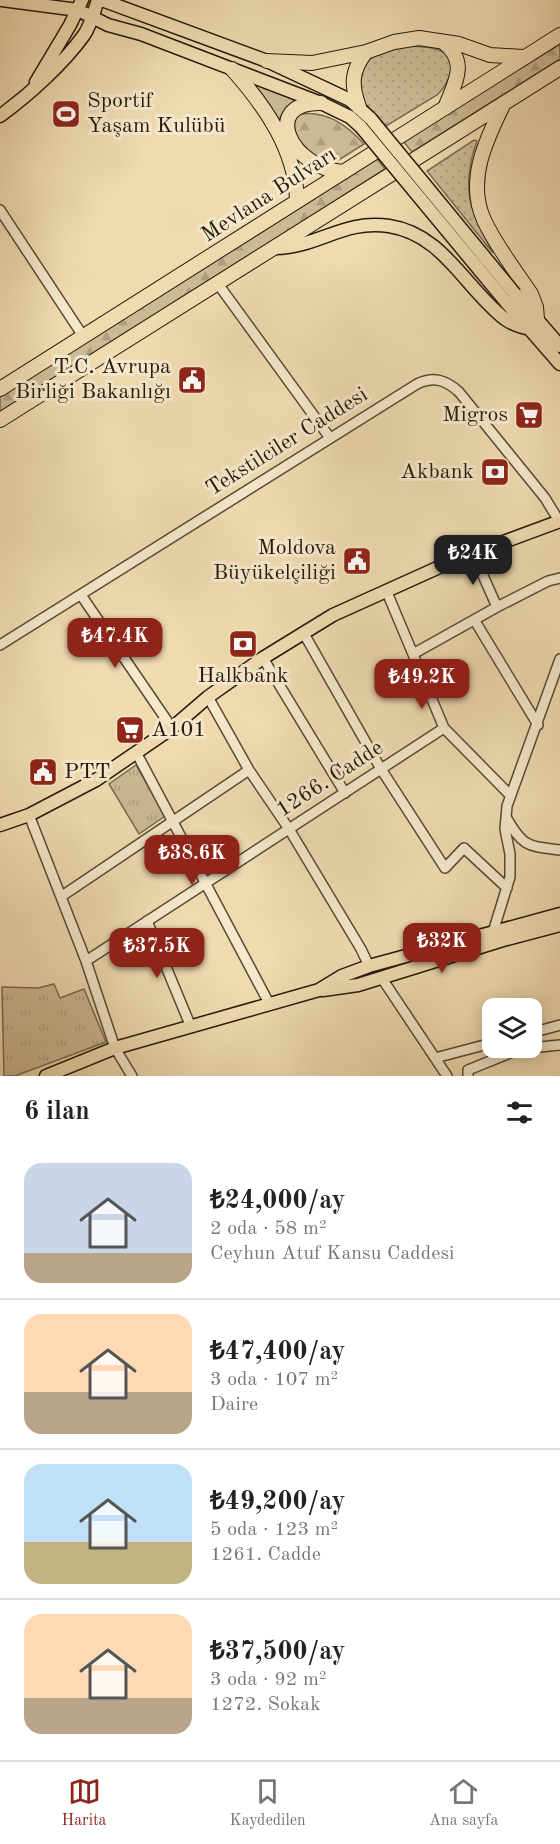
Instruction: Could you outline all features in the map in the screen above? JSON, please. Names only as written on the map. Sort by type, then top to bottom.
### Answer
[{"type":"highway","name":"Mevlana Bulvarı","points":[[0,389],[560,34]]},
{"type":"highway","points":[[267,61],[312,63],[366,52],[402,40],[419,38],[442,40],[490,55],[524,57]]},
{"type":"highway","points":[[442,40],[456,54],[459,66],[445,108]]},
{"type":"highway","points":[[359,107],[353,79],[356,66],[366,52]]},
{"type":"highway","name":"Mevlana Bulvarı","points":[[0,420],[560,68]]},
{"type":"highway","points":[[232,69],[252,92],[279,135],[294,168],[297,201]]},
{"type":"highway","points":[[321,103],[305,105],[292,112],[288,125],[290,138],[297,151],[307,160],[326,170],[344,172]]},
{"type":"highway","points":[[504,103],[485,144],[479,164],[478,201],[484,220],[531,294],[536,307],[533,324]]},
{"type":"main road","points":[[2,0],[80,5],[93,17],[108,25],[141,34],[321,103],[366,123]]},
{"type":"main road","points":[[0,116],[31,91],[86,33],[100,0],[267,61],[359,107],[366,123],[533,324],[560,364]]},
{"type":"main road","points":[[132,0],[137,7],[157,20]]},
{"type":"main road","points":[[31,91],[80,5]]},
{"type":"main road","points":[[274,248],[304,245],[353,226],[389,226],[410,232],[427,240],[438,249],[504,318],[533,324],[560,346]]},
{"type":"main road","points":[[0,825],[29,815],[87,786],[137,754],[208,697],[263,658],[353,604],[560,521]]},
{"type":"main road","points":[[319,990],[342,976],[369,966],[560,914]]},
{"type":"main road","points":[[46,1076],[115,1048],[319,990],[343,988],[560,926]]},
{"type":"main road","points":[[369,966],[381,977]]},
{"type":"street","points":[[0,210],[83,336]]},
{"type":"street","points":[[218,284],[330,438]]},
{"type":"street","name":"Tekstilciler Caddesi","points":[[0,645],[417,384],[429,379],[443,380],[466,400],[545,498],[560,521]]},
{"type":"street","points":[[473,554],[497,607]]},
{"type":"street","points":[[413,654],[497,607],[548,581],[560,578]]},
{"type":"street","points":[[386,590],[444,728],[510,795]]},
{"type":"street","points":[[81,595],[172,728]]},
{"type":"street","points":[[474,621],[538,725]]},
{"type":"street","points":[[303,632],[381,768],[445,868],[464,848],[507,888]]},
{"type":"street","points":[[263,658],[345,792]]},
{"type":"street","points":[[493,932],[507,888],[510,866],[505,829],[510,795],[538,725],[560,659]]},
{"type":"street","points":[[208,697],[249,770],[289,829],[362,949],[369,966]]},
{"type":"street","name":"1266. Cadde","points":[[86,961],[444,728]]},
{"type":"street","points":[[137,754],[270,1005]]},
{"type":"street","points":[[62,897],[172,820],[249,770]]},
{"type":"street","points":[[29,815],[86,961],[115,1048],[132,1076]]},
{"type":"street","points":[[506,817],[521,840],[531,846],[560,850]]},
{"type":"street","points":[[147,921],[191,1027]]},
{"type":"street","points":[[381,977],[447,1076]]},
{"type":"street","points":[[542,1030],[560,1025]]},
{"type":"street","points":[[546,1029],[560,1045]]},
{"type":"street","points":[[468,1076],[468,1070],[483,1062],[520,1049],[560,1045]]},
{"type":"street","points":[[435,1058],[482,1046]]},
{"type":"green space","points":[[560,44],[560,59],[412,152],[403,141]]},
{"type":"green space","points":[[408,46],[439,50],[454,62],[446,84],[437,95],[386,126],[358,96],[361,66],[383,53]]},
{"type":"green space","points":[[248,81],[296,100],[286,107],[278,121]]},
{"type":"green space","points":[[301,114],[320,114],[328,117],[351,131],[364,144],[334,163],[317,158],[304,149],[296,136],[295,118]]},
{"type":"green space","points":[[474,140],[477,141],[469,173],[470,199],[478,224],[493,253],[427,171]]},
{"type":"green space","points":[[377,159],[385,169],[0,412],[0,397]]},
{"type":"green space","points":[[136,765],[165,816],[139,834],[109,784]]},
{"type":"green space","points":[[54,984],[60,998],[84,989],[106,1042],[15,1076],[4,1076],[2,987],[38,988]]},
{"type":"place","name":"Sportif Yaşam Kulübü","points":[[66,114]]},
{"type":"place","name":"T.C. Avrupa Birliği Bakanlığı","points":[[192,380]]},
{"type":"place","name":"Migros","points":[[529,415]]},
{"type":"place","name":"Akbank","points":[[495,472]]},
{"type":"place","name":"Moldova Büyükelçiliği","points":[[357,561]]},
{"type":"place","name":"Halkbank","points":[[243,644]]},
{"type":"place","name":"A101","points":[[130,730]]},
{"type":"place","name":"PTT","points":[[43,772]]}]
